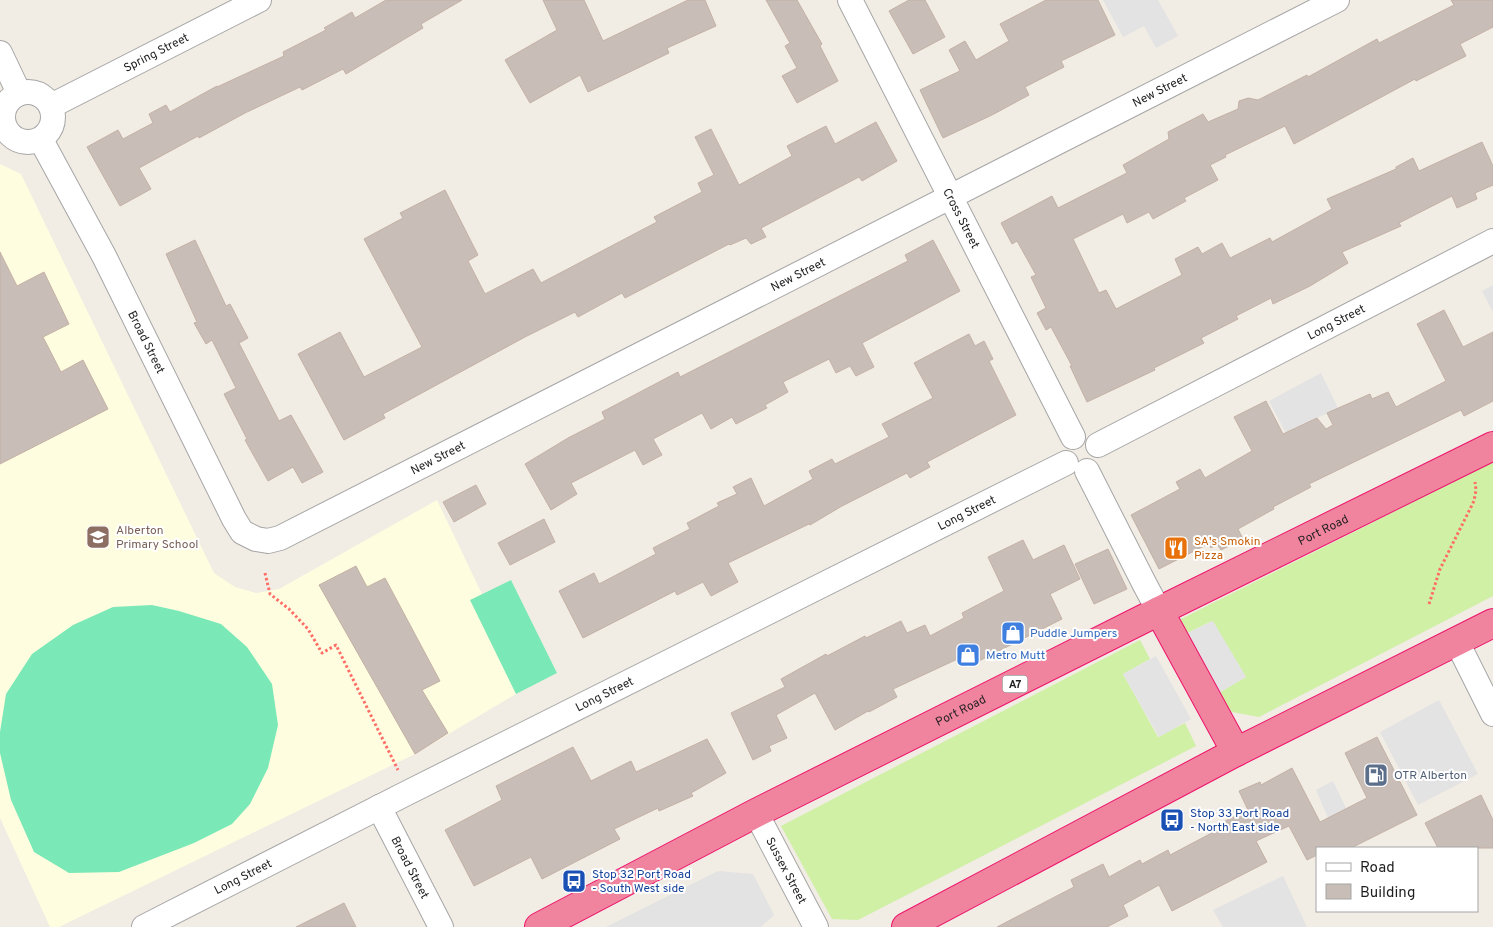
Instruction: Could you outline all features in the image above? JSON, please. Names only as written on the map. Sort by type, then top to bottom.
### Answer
[{"type":"highway","name":"Port Road","points":[[539,927],[756,813],[1493,446]]},
{"type":"highway","points":[[1159,611],[1236,752]]},
{"type":"highway","points":[[906,927],[1236,752],[1493,623]]},
{"type":"street","name":"Spring Street","points":[[51,106],[259,0]]},
{"type":"street","name":"Cross Street","points":[[850,0],[1074,437]]},
{"type":"street","name":"New Street","points":[[256,539],[268,542],[280,538],[1337,0]]},
{"type":"street","points":[[0,53],[19,93]]},
{"type":"street","points":[[30,92],[39,94],[51,106],[54,114],[53,123],[49,132],[41,140],[25,142],[14,138],[3,128],[4,111],[8,103],[19,93],[30,92]]},
{"type":"street","name":"Broad Street","points":[[41,140],[104,256],[234,519],[242,532],[256,539]]},
{"type":"street","name":"Long Street","points":[[1098,445],[1493,241]]},
{"type":"street","points":[[1077,467],[1093,468],[1100,458],[1098,445],[1089,436],[1074,437],[1066,444],[1064,456],[1077,467],[1159,611]]},
{"type":"street","name":"Long Street","points":[[144,927],[380,807],[1077,467]]},
{"type":"street","points":[[1456,640],[1493,714]]},
{"type":"street","name":"Broad Street","points":[[380,807],[441,927]]},
{"type":"street","name":"Sussex Street","points":[[756,813],[816,927]]},
{"type":"path","points":[[1429,604],[1440,569],[1474,501],[1476,485],[1467,459]]},
{"type":"path","points":[[265,573],[270,594],[289,609],[308,629],[322,653],[336,645],[398,770]]},
{"type":"shaded area","points":[[1103,0],[1158,0],[1178,36],[1156,48],[1144,26],[1123,37]]},
{"type":"shaded area","name":"Alberton Primary School","points":[[0,164],[21,174],[214,573],[235,587],[256,593],[279,589],[437,500],[482,594],[511,580],[557,673],[516,694],[415,754],[59,927],[50,927],[0,818]]},
{"type":"shaded area","points":[[1493,285],[1493,312],[1482,291]]},
{"type":"shaded area","points":[[1321,373],[1338,408],[1286,433],[1269,401]]},
{"type":"shaded area","points":[[1213,621],[1246,677],[1217,694],[1183,635]]},
{"type":"shaded area","points":[[1156,656],[1191,719],[1159,737],[1123,674]]},
{"type":"shaded area","points":[[1439,700],[1478,774],[1418,805],[1380,732]]},
{"type":"shaded area","points":[[1333,781],[1346,808],[1328,818],[1316,790]]},
{"type":"shaded area","points":[[718,871],[753,874],[774,915],[761,927],[606,927]]},
{"type":"shaded area","points":[[1283,876],[1307,927],[1223,927],[1213,910]]},
{"type":"green space","points":[[1493,462],[1493,596],[1259,717],[1232,712],[1217,694],[1246,677],[1212,621],[1183,635],[1181,619]]},
{"type":"green space","points":[[511,580],[557,673],[516,694],[470,600]]},
{"type":"green space","points":[[152,605],[221,624],[247,647],[272,684],[278,725],[268,768],[250,804],[232,824],[194,843],[119,872],[69,873],[34,852],[11,800],[0,753],[0,732],[6,694],[32,654],[73,625],[113,607]]},
{"type":"green space","points":[[1140,640],[1150,659],[1123,674],[1158,737],[1185,723],[1196,746],[858,920],[832,919],[781,826]]},
{"type":"building","points":[[386,0],[462,0],[421,24],[423,28],[346,74],[343,69],[302,90],[300,87],[245,113],[199,138],[198,136],[139,168],[151,189],[120,206],[87,147],[118,130],[123,139],[153,123],[149,114],[166,105],[170,112],[217,86],[284,56],[283,52],[326,30],[324,28],[352,12],[355,18]]},
{"type":"building","points":[[543,0],[584,0],[603,41],[688,0],[705,0],[716,26],[667,48],[669,53],[588,92],[580,75],[530,103],[505,60],[557,30]]},
{"type":"building","points":[[766,0],[797,0],[822,44],[820,46],[838,81],[797,103],[782,76],[797,68],[785,46],[790,43]]},
{"type":"building","points":[[909,0],[925,0],[945,37],[913,54],[889,11]]},
{"type":"building","points":[[1046,0],[1098,0],[1115,35],[1061,61],[1064,67],[1025,87],[1029,95],[943,138],[920,90],[960,71],[949,50],[965,41],[976,60],[1009,41],[1000,24]]},
{"type":"building","points":[[1451,0],[1493,0],[1493,27],[1460,44],[1466,56],[1416,81],[1415,79],[1294,144],[1285,126],[1225,155],[1226,157],[1210,165],[1218,180],[1184,198],[1186,201],[1153,219],[1149,212],[1127,223],[1123,214],[1073,239],[1099,293],[1106,290],[1116,309],[1182,275],[1175,259],[1198,247],[1202,254],[1222,243],[1230,258],[1270,238],[1272,242],[1332,209],[1327,199],[1396,169],[1396,167],[1413,158],[1419,171],[1482,142],[1493,166],[1493,185],[1475,193],[1477,199],[1457,208],[1452,196],[1399,223],[1401,226],[1342,252],[1348,263],[1310,286],[1273,304],[1271,298],[1236,316],[1238,319],[1201,338],[1204,343],[1154,368],[1155,370],[1087,402],[1070,366],[1072,366],[1051,327],[1046,330],[1037,313],[1046,308],[1031,277],[1036,275],[1017,241],[1012,244],[1001,223],[1052,196],[1058,208],[1127,173],[1123,165],[1169,139],[1168,132],[1203,114],[1208,122],[1238,109],[1239,101],[1248,98],[1258,100],[1307,75],[1308,77],[1377,39],[1379,43],[1454,5]]},
{"type":"building","points":[[876,122],[897,161],[862,181],[859,177],[761,228],[766,237],[751,244],[746,238],[729,244],[625,298],[622,293],[578,317],[575,312],[525,337],[383,414],[385,418],[344,440],[298,354],[340,332],[364,377],[422,347],[364,239],[403,218],[400,213],[445,190],[478,255],[468,261],[485,294],[533,269],[541,283],[657,222],[654,217],[702,192],[698,183],[714,175],[695,137],[711,129],[739,185],[792,156],[787,146],[826,126],[835,144]]},
{"type":"building","points":[[195,240],[226,306],[230,304],[248,338],[239,343],[279,421],[291,415],[323,472],[302,483],[293,467],[268,481],[245,440],[247,439],[224,394],[236,388],[212,340],[206,344],[194,323],[197,322],[166,254]]},
{"type":"building","points":[[933,240],[960,291],[862,343],[874,367],[856,376],[850,366],[836,373],[829,359],[783,382],[788,392],[765,405],[767,408],[736,424],[732,417],[711,429],[702,413],[653,439],[662,455],[643,465],[635,450],[571,483],[577,494],[551,510],[525,464],[568,438],[605,419],[602,412],[678,372],[680,377],[908,261],[905,255]]},
{"type":"building","points":[[0,252],[17,286],[44,272],[69,324],[43,337],[61,372],[83,360],[108,409],[0,464]]},
{"type":"building","points":[[1444,310],[1463,347],[1493,332],[1493,401],[1464,416],[1461,410],[1309,484],[1311,487],[1273,507],[1274,509],[1238,529],[1243,539],[1221,550],[1217,544],[1211,548],[1208,544],[1159,569],[1131,515],[1180,489],[1176,482],[1200,469],[1205,478],[1252,451],[1234,417],[1266,401],[1283,434],[1317,418],[1326,429],[1333,425],[1327,413],[1370,394],[1372,399],[1388,392],[1396,407],[1446,381],[1417,324]]},
{"type":"building","points":[[969,334],[975,346],[984,341],[993,359],[989,361],[1016,415],[927,462],[930,467],[910,478],[907,473],[842,506],[810,525],[728,563],[738,582],[711,596],[703,582],[677,595],[675,591],[583,638],[559,591],[594,573],[599,584],[656,554],[653,548],[690,529],[687,523],[719,506],[717,503],[737,494],[733,487],[751,478],[764,506],[813,479],[809,471],[832,459],[835,464],[889,437],[882,424],[933,398],[914,363]]},
{"type":"building","points":[[476,485],[486,504],[454,522],[443,502]]},
{"type":"building","points":[[544,519],[555,542],[510,565],[498,543]]},
{"type":"building","points":[[1023,540],[1033,560],[1064,545],[1080,579],[1050,594],[1062,619],[969,666],[964,656],[893,689],[897,697],[835,730],[815,693],[776,715],[787,738],[769,746],[771,751],[753,760],[731,713],[785,687],[781,679],[826,654],[827,656],[865,636],[866,638],[901,621],[907,633],[925,625],[930,636],[964,618],[962,613],[1004,591],[988,557]]},
{"type":"building","points":[[1108,549],[1127,589],[1094,604],[1075,564]]},
{"type":"building","points":[[356,566],[367,587],[385,578],[440,681],[422,690],[448,733],[415,754],[319,585]]},
{"type":"building","points":[[1377,737],[1417,815],[1353,847],[1316,847],[1316,856],[1307,860],[1289,826],[1256,841],[1267,862],[1172,911],[1159,885],[1123,905],[1128,916],[1107,927],[997,927],[1074,887],[1071,880],[1103,864],[1109,877],[1140,860],[1142,864],[1168,850],[1170,855],[1225,826],[1223,822],[1248,810],[1239,791],[1260,782],[1261,785],[1292,768],[1320,822],[1367,798],[1345,753]]},
{"type":"building","points":[[707,739],[726,773],[691,793],[693,796],[659,811],[658,808],[614,829],[620,839],[542,879],[531,857],[474,886],[445,830],[502,800],[496,786],[573,747],[591,781],[631,761],[636,772]]},
{"type":"building","points":[[1481,795],[1493,820],[1493,848],[1437,847],[1425,823]]},
{"type":"building","points":[[344,903],[356,927],[296,927]]},
{"type":"place","name":"Alberton Primary School","points":[[98,537]]},
{"type":"place","name":"SA's Smokin Pizza","points":[[1176,548]]},
{"type":"place","name":"Puddle Jumpers","points":[[1013,633]]},
{"type":"place","name":"Metro Mutt","points":[[968,655]]},
{"type":"place","name":"OTR Alberton","points":[[1376,775]]},
{"type":"place","name":"Stop 33 Port Road - North East side","points":[[1172,820]]},
{"type":"place","name":"Stop 32 Port Road - South West side","points":[[574,881]]}]
